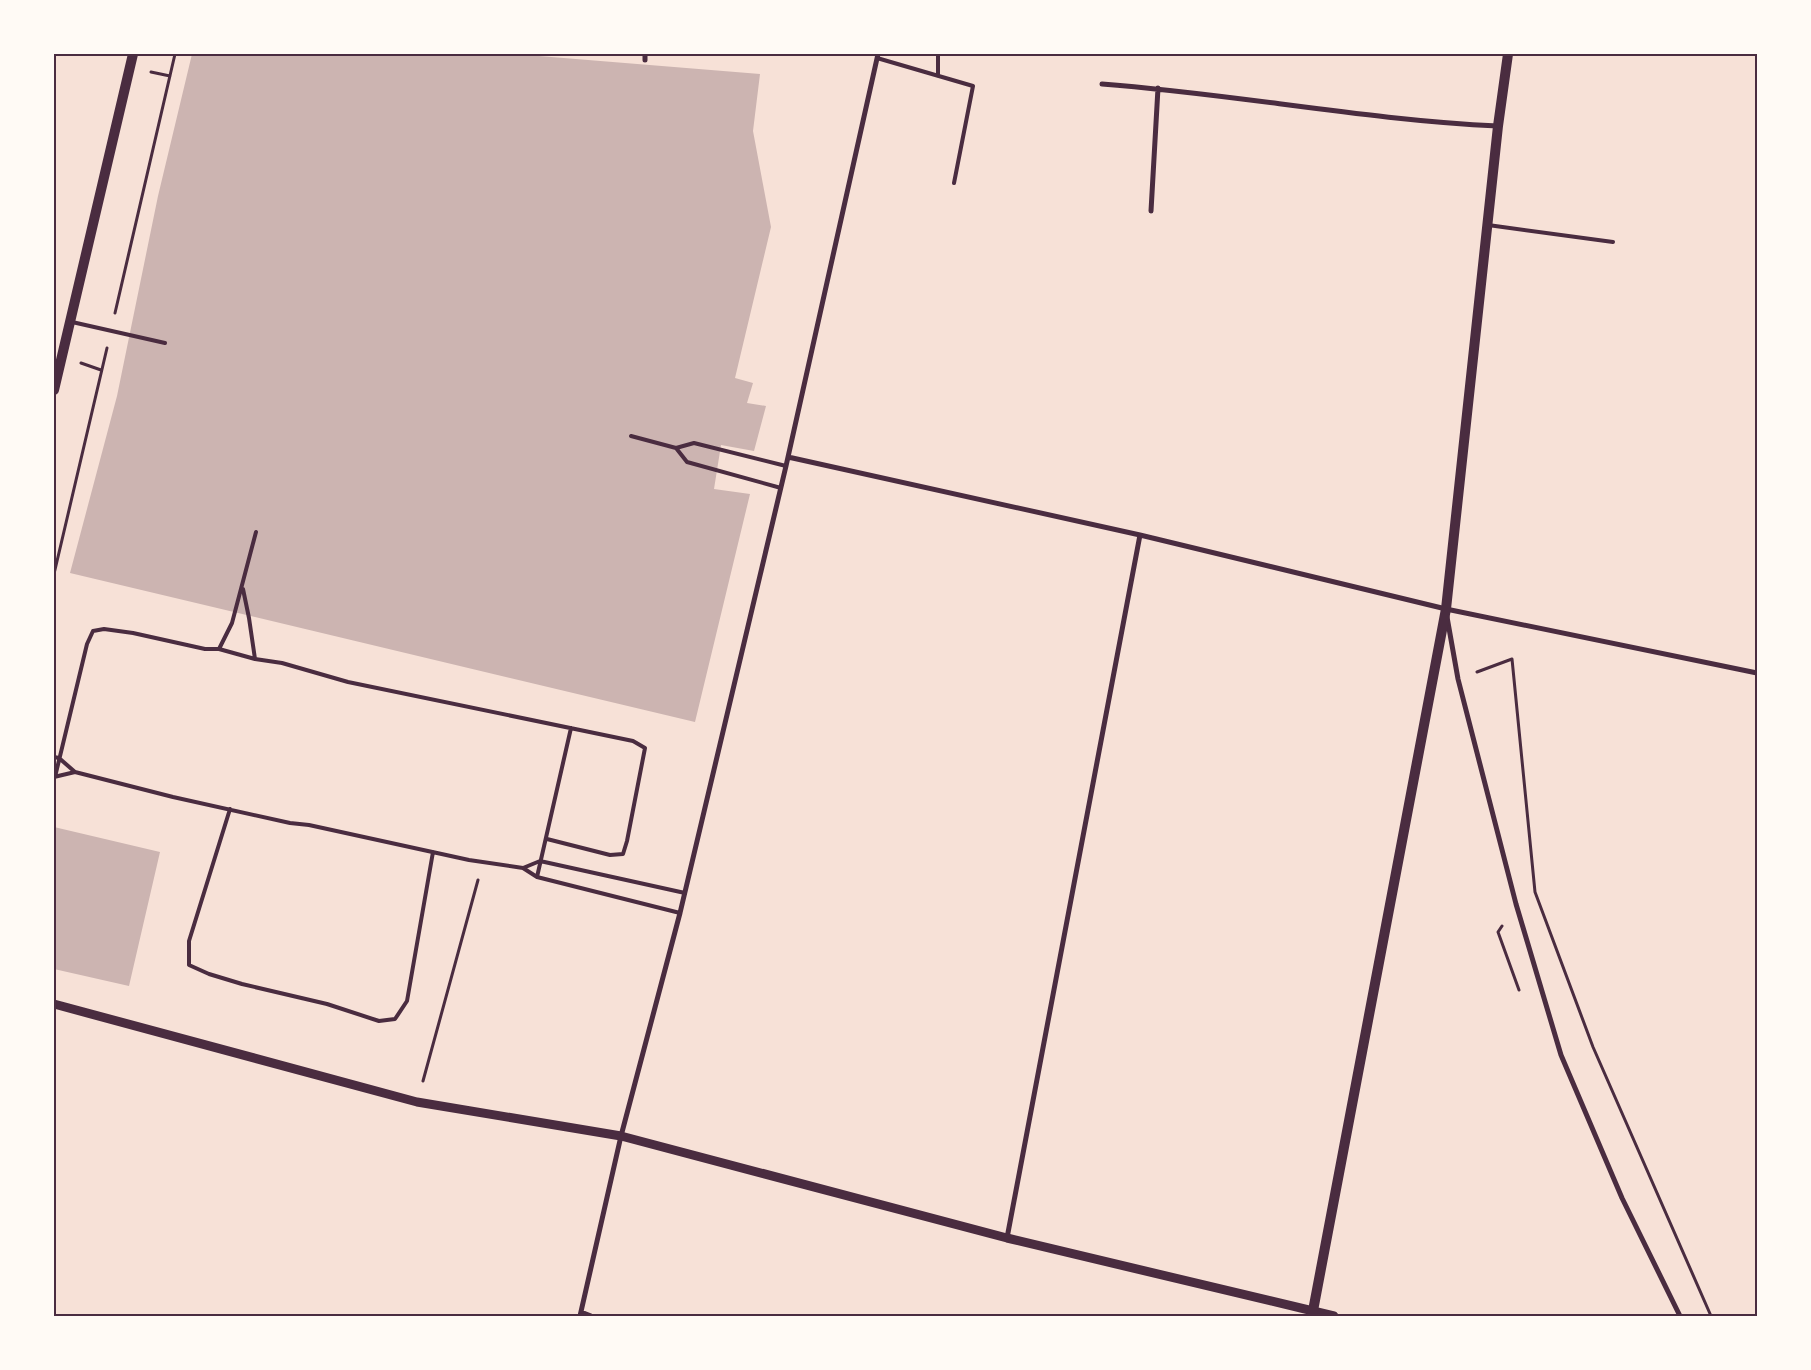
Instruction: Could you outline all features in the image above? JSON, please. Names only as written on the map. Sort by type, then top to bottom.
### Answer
[{"type":"main road","points":[[54,390],[133,54]]},
{"type":"main road","points":[[1313,1314],[1446,609],[1498,126],[1508,54]]},
{"type":"street","points":[[644,60],[645,54]]},
{"type":"street","points":[[591,1316],[580,1314],[621,1136],[685,892],[786,466],[878,56]]},
{"type":"street","points":[[1102,84],[1158,88],[1447,124],[1498,126]]},
{"type":"street","points":[[1151,211],[1158,88]]},
{"type":"street","points":[[788,457],[1140,535],[1446,609],[1757,673]]},
{"type":"street","points":[[1006,1238],[1140,535]]},
{"type":"street","points":[[1446,609],[1458,679],[1516,904],[1561,1055],[1622,1198],[1680,1316]]},
{"type":"street","points":[[54,1004],[417,1102],[621,1136],[1006,1238],[1313,1314],[1334,1316]]},
{"type":"lane","points":[[938,54],[938,76]]},
{"type":"lane","points":[[878,56],[973,86],[954,183]]},
{"type":"lane","points":[[1488,225],[1612,242]]},
{"type":"lane","points":[[70,322],[165,343]]},
{"type":"lane","points":[[631,436],[676,448],[694,443],[786,466]]},
{"type":"lane","points":[[676,448],[687,462],[780,488]]},
{"type":"lane","points":[[219,649],[232,623],[256,532]]},
{"type":"lane","points":[[242,588],[255,659]]},
{"type":"lane","points":[[75,772],[54,777],[56,757],[87,644],[93,631],[104,629],[133,633],[205,649],[219,649],[255,659],[282,663],[348,682],[633,741],[645,748],[623,854],[610,855],[547,839]]},
{"type":"lane","points":[[537,877],[571,728]]},
{"type":"lane","points":[[56,757],[75,772],[173,797],[482,862],[523,868],[537,877],[680,912]]},
{"type":"lane","points":[[230,809],[189,941],[189,964],[209,974],[242,984],[327,1004],[379,1021],[395,1019],[407,1002],[433,852]]},
{"type":"lane","points":[[523,868],[540,861],[685,892]]},
{"type":"path","points":[[1458,679],[1512,659],[1535,892],[1593,1047],[1711,1316]]},
{"type":"path","points":[[417,1102],[482,862]]},
{"type":"building","points":[[192,54],[487,54],[539,56],[760,74],[753,131],[771,227],[735,378],[753,383],[747,403],[766,406],[754,451],[721,445],[714,489],[750,494],[695,722],[70,573],[117,396],[158,196]]},
{"type":"building","points":[[54,827],[160,852],[129,986],[54,969]]}]
